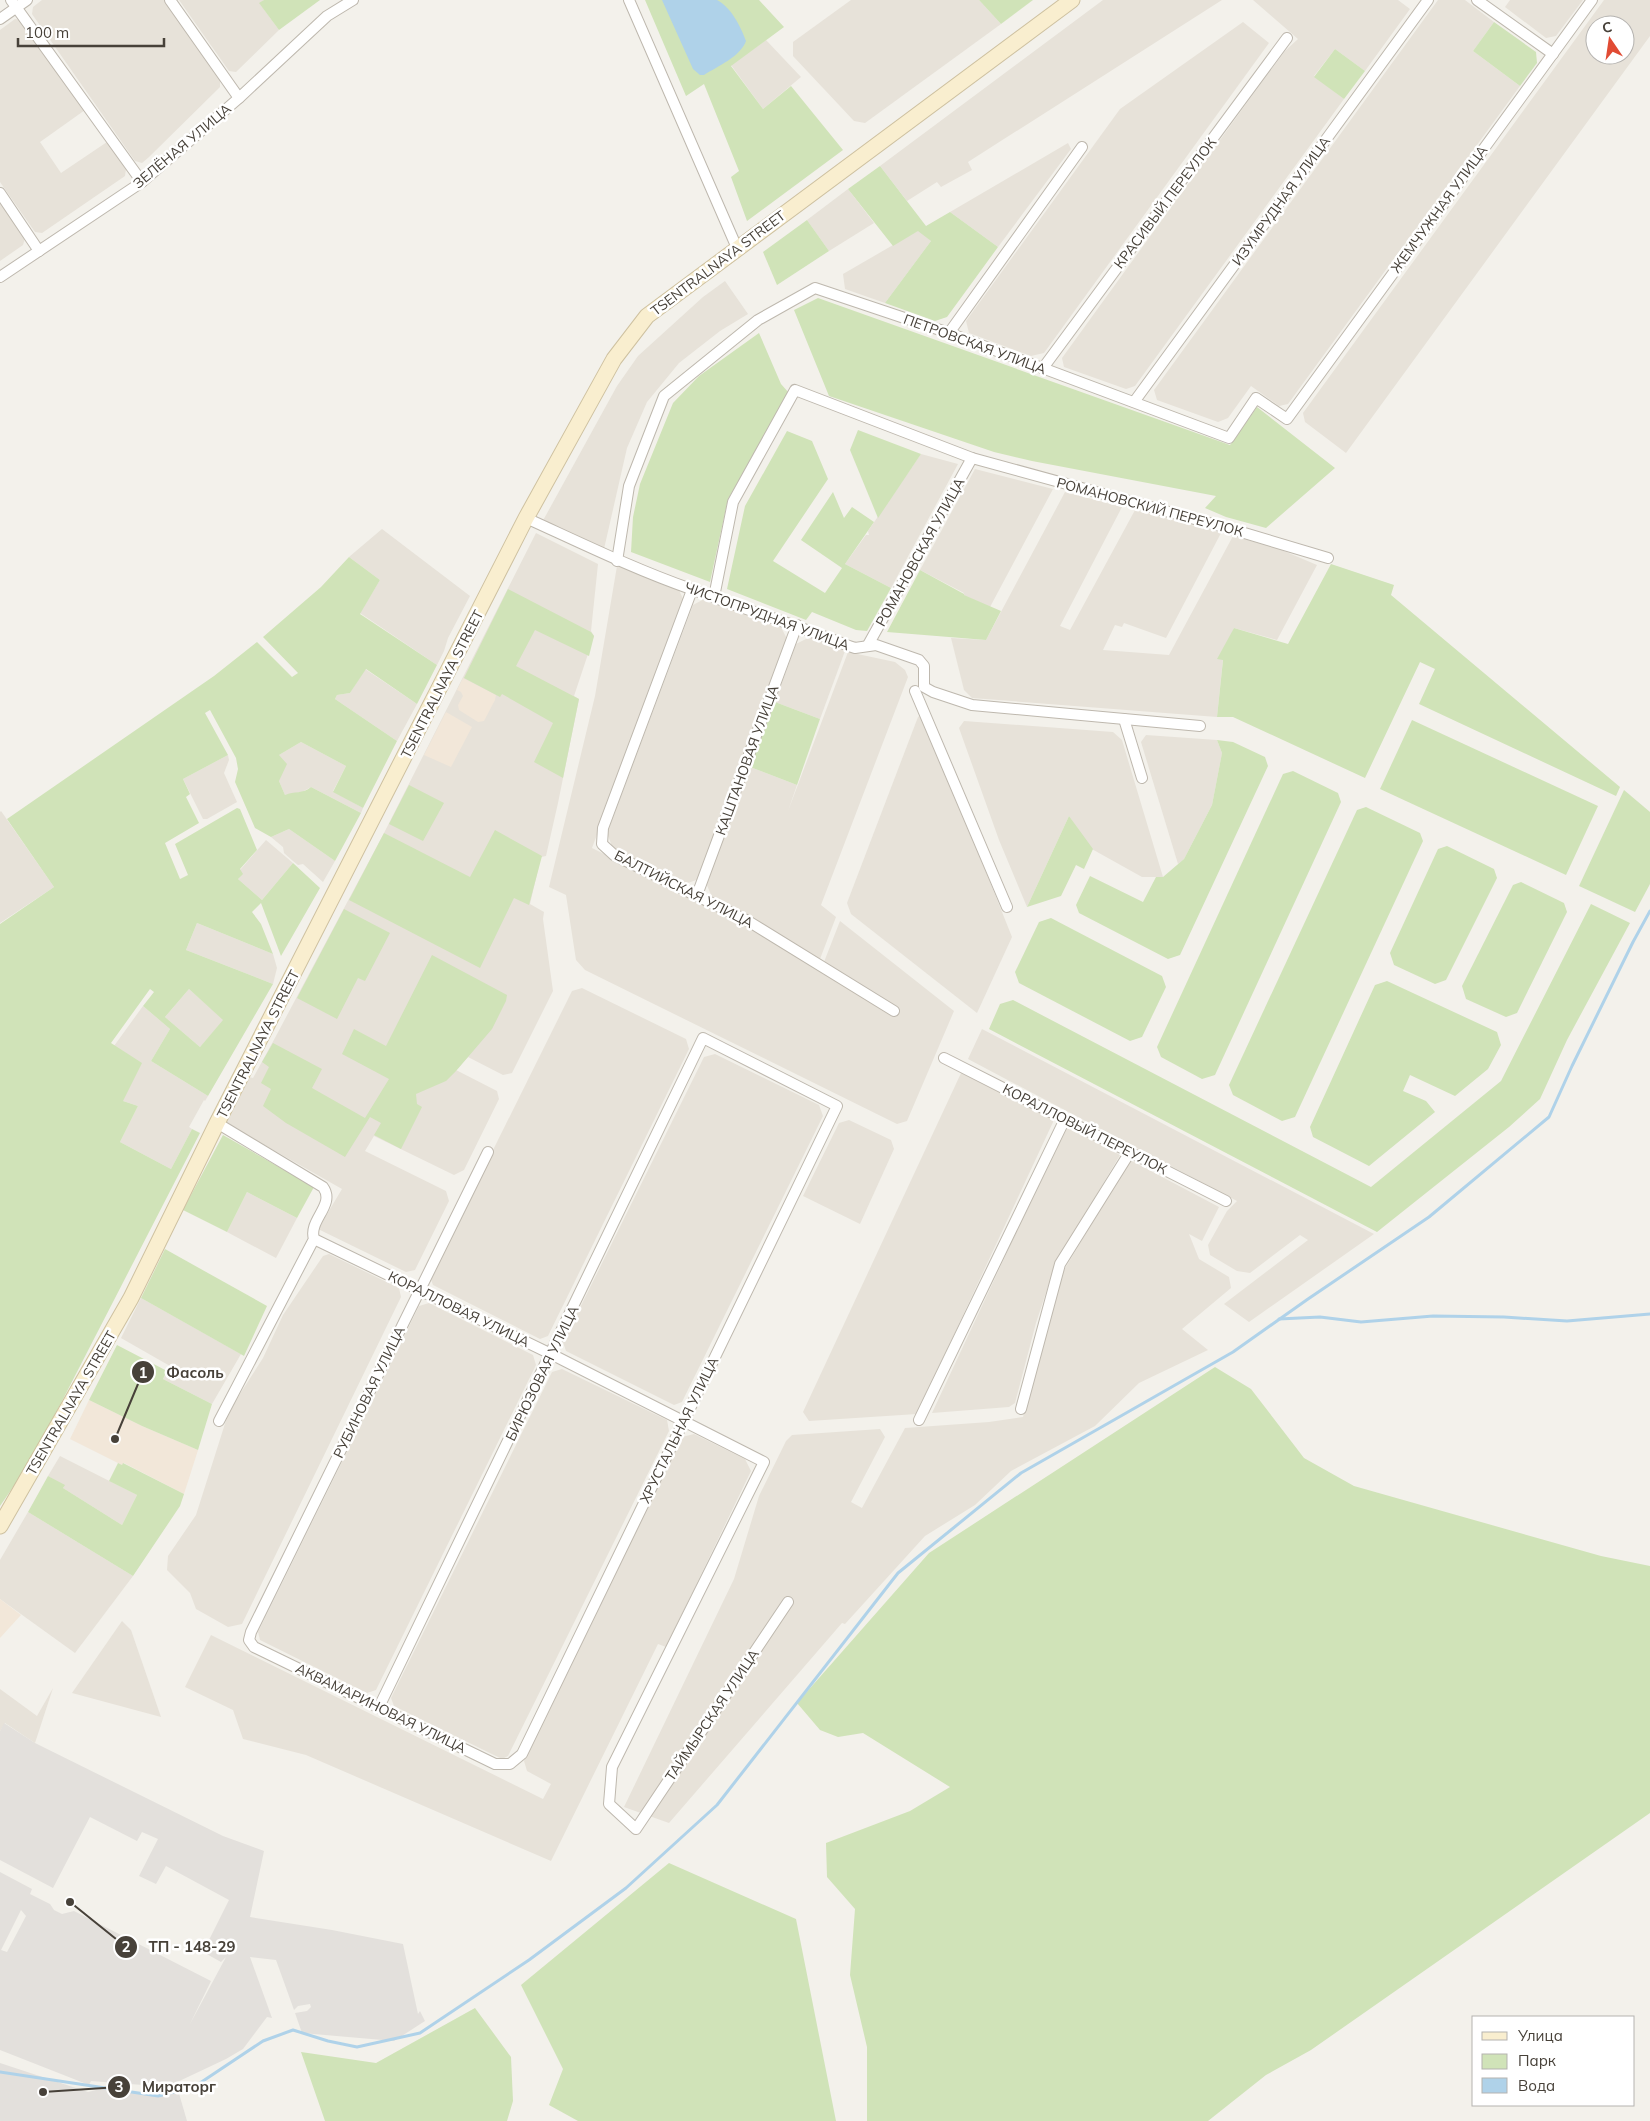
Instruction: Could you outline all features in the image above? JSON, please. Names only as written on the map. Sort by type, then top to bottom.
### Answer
[{"type":"main road","name":"TSENTRALNAYA STREET","points":[[0,1526],[131,1298],[526,518],[614,359],[646,316],[1072,0]]},
{"type":"street","points":[[0,19],[14,4],[27,0]]},
{"type":"street","points":[[170,0],[239,98]]},
{"type":"street","points":[[629,0],[737,248]]},
{"type":"street","name":"ИЗУМРУДНАЯ УЛИЦА","points":[[1134,402],[1428,0]]},
{"type":"street","points":[[1477,0],[1553,54]]},
{"type":"street","name":"ЖЕМЧУЖНАЯ УЛИЦА","points":[[1286,419],[1592,0]]},
{"type":"street","name":"ЗЕЛЁНАЯ УЛИЦА","points":[[0,277],[142,182],[239,98],[327,16],[347,2]]},
{"type":"street","points":[[14,4],[142,182]]},
{"type":"street","name":"КРАСИВЫЙ ПЕРЕУЛОК","points":[[1043,368],[1287,38]]},
{"type":"street","points":[[949,333],[1082,147]]},
{"type":"street","points":[[0,193],[39,250]]},
{"type":"street","name":"ПЕТРОВСКАЯ УЛИЦА","points":[[617,561],[629,486],[664,396],[758,320],[815,288],[949,333],[1229,438],[1256,398],[1286,419]]},
{"type":"street","points":[[714,597],[733,502],[796,390],[972,458]]},
{"type":"street","name":"РОМАНОВСКИЙ ПЕРЕУЛОК","points":[[972,458],[1328,558]]},
{"type":"street","name":"РОМАНОВСКАЯ УЛИЦА","points":[[868,645],[972,458]]},
{"type":"street","name":"ЧИСТОПРУДНАЯ УЛИЦА","points":[[526,518],[617,561],[692,590],[797,625],[855,648],[876,645],[919,660],[924,666],[924,687],[933,692],[972,705],[1200,726]]},
{"type":"street","name":"БАЛТИЙСКАЯ УЛИЦА","points":[[692,590],[603,828],[602,844],[614,854],[748,921],[894,1011]]},
{"type":"street","name":"КАШТАНОВАЯ УЛИЦА","points":[[697,895],[797,625]]},
{"type":"street","points":[[915,691],[1007,907]]},
{"type":"street","points":[[1124,719],[1142,778]]},
{"type":"street","name":"БИРЮЗОВАЯ УЛИЦА","points":[[379,1707],[703,1038],[837,1106]]},
{"type":"street","name":"КОРАЛЛОВЫЙ ПЕРЕУЛОК","points":[[944,1058],[1226,1202]]},
{"type":"street","name":"ХРУСТАЛЬНАЯ УЛИЦА","points":[[522,1754],[837,1106]]},
{"type":"street","points":[[918,1420],[1065,1119]]},
{"type":"street","points":[[218,1123],[323,1187],[328,1193],[327,1200],[314,1228],[314,1239],[219,1421]]},
{"type":"street","name":"РУБИНОВАЯ УЛИЦА","points":[[251,1632],[488,1152]]},
{"type":"street","points":[[1021,1409],[1060,1264],[1130,1152]]},
{"type":"street","name":"КОРАЛЛОВАЯ УЛИЦА","points":[[314,1239],[551,1354],[764,1462],[612,1767],[609,1804],[636,1829]]},
{"type":"street","name":"ТАЙМЫРСКАЯ УЛИЦА","points":[[636,1829],[788,1602]]},
{"type":"street","name":"АКВАМАРИНОВАЯ УЛИЦА","points":[[251,1632],[249,1640],[254,1647],[495,1764],[510,1764],[522,1754]]},
{"type":"shaded area","points":[[42,0],[165,0],[220,80],[220,87],[149,157],[142,163],[135,161],[32,14],[33,7]]},
{"type":"shaded area","points":[[179,0],[264,0],[260,4],[279,30],[236,72],[229,71]]},
{"type":"shaded area","points":[[851,0],[979,0],[1001,24],[865,123],[854,121],[793,56],[793,42]]},
{"type":"shaded area","points":[[1103,0],[1222,0],[968,162],[972,170],[941,187],[937,182],[907,201],[880,166]]},
{"type":"shaded area","points":[[1253,0],[1398,0],[1410,9],[1365,71],[1335,49],[1314,76],[1344,99],[1135,386],[1126,389],[1064,367],[1062,358],[1262,82],[1285,51],[1298,39]]},
{"type":"shaded area","points":[[1438,0],[1465,0],[1494,22],[1473,51],[1520,86],[1288,404],[1279,406],[1251,386],[1228,418],[1218,422],[1157,400],[1154,390]]},
{"type":"shaded area","points":[[1510,0],[1583,0],[1556,36],[1546,38],[1505,7]]},
{"type":"shaded area","points":[[1604,0],[1650,0],[1650,36],[1635,57],[1635,15],[1593,15]]},
{"type":"shaded area","points":[[15,19],[22,20],[85,110],[40,142],[61,173],[107,142],[126,169],[125,176],[42,233],[35,232],[0,182],[0,30]]},
{"type":"shaded area","points":[[1243,22],[1269,43],[1044,353],[1031,356],[969,333],[966,321],[1120,109]]},
{"type":"shaded area","points":[[1585,26],[1585,65],[1629,65],[1346,453],[1305,422],[1303,413]]},
{"type":"shaded area","points":[[766,40],[801,77],[763,109],[731,65]]},
{"type":"shaded area","points":[[1068,143],[1071,149],[998,247],[950,212]]},
{"type":"shaded area","points":[[848,189],[874,223],[829,251],[807,220]]},
{"type":"shaded area","points":[[0,203],[25,238],[23,245],[0,261]]},
{"type":"shaded area","points":[[919,230],[931,241],[885,303],[845,289],[843,274]]},
{"type":"shaded area","points":[[725,281],[748,314],[720,331],[679,363],[647,402],[627,448],[604,549],[540,526],[617,386],[638,356],[703,297]]},
{"type":"shaded area","points":[[921,454],[958,464],[891,588],[845,564],[866,535],[869,535],[868,531]]},
{"type":"shaded area","points":[[975,469],[1053,489],[990,607],[963,595],[964,593],[920,570]]},
{"type":"shaded area","points":[[1065,492],[1122,507],[1060,626],[1070,630],[1135,510],[1221,533],[1166,638],[1124,623],[1122,627],[1115,625],[1103,650],[1169,655],[1233,536],[1277,548],[1317,565],[1277,640],[1234,628],[1223,659],[1217,717],[972,698],[964,690],[951,638],[986,640]]},
{"type":"shaded area","points":[[382,529],[470,596],[448,638],[437,665],[360,613],[380,580],[349,557]]},
{"type":"shaded area","points":[[536,533],[598,564],[591,631],[594,636],[574,696],[579,699],[558,803],[546,856],[541,857],[530,904],[544,912],[543,919],[553,991],[512,1073],[503,1075],[468,1057],[456,1070],[497,1091],[499,1099],[464,1170],[454,1175],[374,1136],[365,1151],[446,1191],[449,1201],[415,1270],[406,1272],[318,1229],[342,1189],[226,1123],[249,1077],[253,1078],[276,1036],[384,833]]},
{"type":"shaded area","points":[[617,566],[678,588],[684,601],[592,848],[746,924],[894,1017],[898,1008],[824,962],[840,921],[954,1011],[907,1121],[897,1124],[585,970],[576,960],[566,895],[549,887],[595,696]]},
{"type":"shaded area","points":[[706,598],[781,627],[788,641],[699,879],[685,884],[613,849],[607,833],[693,605]]},
{"type":"shaded area","points":[[810,637],[845,651],[820,719],[775,702],[796,644]]},
{"type":"shaded area","points":[[848,652],[895,662],[905,670],[908,677],[821,905],[836,917],[820,959],[749,916],[712,897],[706,883],[750,767],[797,785],[788,811]]},
{"type":"shaded area","points":[[365,669],[417,704],[397,741],[335,699],[337,695],[350,693]]},
{"type":"shaded area","points":[[463,678],[496,695],[484,721],[478,722],[459,710],[458,705],[463,696],[457,690]]},
{"type":"shaded area","points":[[446,712],[472,727],[451,767],[424,755]]},
{"type":"shaded area","points":[[923,714],[1012,937],[977,1013],[851,914],[847,903],[918,717]]},
{"type":"shaded area","points":[[964,721],[1113,732],[1122,740],[1163,877],[1142,877],[1090,848],[1069,816],[1027,907],[999,840],[959,728]]},
{"type":"shaded area","points":[[1146,735],[1217,740],[1222,753],[1212,805],[1184,859],[1178,864],[1141,742]]},
{"type":"shaded area","points":[[301,742],[346,766],[333,791],[363,808],[361,813],[311,787],[302,792],[285,795],[279,781],[279,755]]},
{"type":"shaded area","points":[[228,755],[229,760],[224,773],[237,802],[207,819],[203,819],[183,779]]},
{"type":"shaded area","points":[[0,812],[54,887],[0,923]]},
{"type":"shaded area","points":[[289,829],[335,861],[323,882],[303,864],[298,865],[293,861],[284,853],[283,847],[271,837]]},
{"type":"shaded area","points":[[266,840],[293,863],[262,900],[238,879],[242,874],[240,870]]},
{"type":"shaded area","points":[[197,923],[273,954],[277,968],[273,984],[186,950]]},
{"type":"shaded area","points":[[582,988],[686,1039],[689,1049],[548,1336],[540,1339],[433,1285],[430,1277],[572,991]]},
{"type":"shaded area","points":[[189,989],[224,1020],[200,1047],[165,1017]]},
{"type":"shaded area","points":[[143,1006],[170,1029],[151,1061],[208,1096],[189,1127],[192,1129],[171,1169],[120,1142],[138,1106],[123,1101],[114,1046]]},
{"type":"shaded area","points":[[982,1029],[1374,1234],[1249,1322],[1224,1304],[1308,1240],[1300,1235],[1250,1273],[1237,1271],[1210,1255],[1208,1245],[1227,1211],[1237,1201],[968,1059]]},
{"type":"shaded area","points":[[715,1054],[819,1105],[823,1116],[682,1402],[674,1405],[566,1351],[563,1342],[704,1057]]},
{"type":"shaded area","points":[[962,1071],[1054,1120],[917,1414],[809,1421],[803,1412]]},
{"type":"shaded area","points":[[849,1120],[891,1140],[894,1149],[860,1224],[803,1196],[839,1123]]},
{"type":"shaded area","points":[[1066,1126],[1120,1155],[1055,1265],[1036,1323],[1015,1403],[1009,1407],[932,1413]]},
{"type":"shaded area","points":[[1130,1160],[1219,1207],[1202,1241],[1189,1234],[1199,1259],[1229,1277],[1231,1288],[1182,1329],[1208,1350],[1139,1383],[1095,1426],[1011,1471],[975,1505],[925,1536],[845,1624],[842,1623],[669,1823],[624,1807],[734,1579],[759,1496],[786,1441],[792,1435],[880,1429],[885,1437],[851,1502],[862,1508],[905,1428],[989,1422],[1023,1417],[1051,1309],[1064,1270]]},
{"type":"shaded area","points":[[247,1192],[297,1218],[276,1258],[227,1232]]},
{"type":"shaded area","points":[[329,1254],[399,1288],[401,1297],[242,1624],[228,1627],[196,1609],[190,1593],[167,1570],[168,1556],[196,1515],[229,1411],[263,1358],[283,1315],[323,1256]]},
{"type":"shaded area","points":[[141,1298],[241,1354],[212,1404],[163,1379],[170,1366],[121,1338]]},
{"type":"shaded area","points":[[429,1303],[533,1355],[536,1365],[376,1690],[367,1693],[260,1640],[258,1632],[419,1306]]},
{"type":"shaded area","points":[[562,1369],[667,1420],[669,1431],[508,1756],[502,1759],[394,1706],[391,1698],[552,1372]]},
{"type":"shaded area","points":[[89,1400],[142,1426],[198,1450],[184,1494],[124,1463],[122,1465],[70,1439]]},
{"type":"shaded area","points":[[694,1434],[745,1459],[751,1471],[666,1647],[658,1644],[551,1861],[306,1755],[243,1739],[233,1710],[185,1687],[211,1635],[543,1799],[551,1784],[527,1771],[524,1761],[682,1437]]},
{"type":"shaded area","points":[[60,1456],[137,1495],[122,1525],[63,1488],[64,1486],[48,1476]]},
{"type":"shaded area","points":[[28,1512],[133,1576],[75,1653],[0,1599],[0,1560]]},
{"type":"shaded area","points":[[0,1599],[21,1615],[0,1638]]},
{"type":"shaded area","points":[[122,1621],[131,1630],[161,1717],[72,1693]]},
{"type":"shaded area","points":[[53,1688],[35,1743],[5,1723],[0,1731],[0,1689],[37,1716]]},
{"type":"shaded area","points":[[4,1723],[35,1743],[223,1836],[264,1851],[250,1917],[403,1944],[418,2014],[420,2011],[425,2021],[394,2041],[302,2033],[295,2013],[307,2011],[311,2007],[310,2004],[298,2006],[294,2010],[276,1960],[250,1957],[272,2018],[267,2017],[243,2049],[173,2084],[156,2086],[91,2081],[89,2085],[0,2050],[0,1872],[32,1889],[30,1894],[50,1904],[54,1910],[62,1914],[74,1911],[211,1981],[190,2024],[226,1957],[221,1962],[203,1952],[229,1900],[166,1866],[156,1884],[139,1876],[158,1839],[142,1832],[137,1841],[90,1817],[53,1888],[0,1860],[0,1731]],"holes":[[[21,1910],[26,1916],[7,1952],[1,1950]]]},
{"type":"shaded area","points":[[0,2063],[88,2092],[104,2088],[140,2093],[178,2090],[187,2121],[0,2121]]},
{"type":"green space","points":[[264,0],[320,0],[279,30],[259,3]]},
{"type":"green space","points":[[645,0],[759,0],[784,27],[731,66],[763,109],[791,86],[843,150],[747,221],[731,177],[739,171],[704,84],[686,96]]},
{"type":"green space","points":[[979,0],[1033,0],[1001,24]]},
{"type":"green space","points":[[1494,22],[1536,52],[1537,63],[1520,86],[1473,51]]},
{"type":"green space","points":[[1335,49],[1365,71],[1344,99],[1314,77]]},
{"type":"green space","points":[[880,166],[926,226],[950,212],[998,247],[947,317],[935,321],[885,303],[931,241],[918,231],[893,246],[848,189]]},
{"type":"green space","points":[[807,220],[829,251],[777,285],[763,252]]},
{"type":"green space","points":[[818,298],[1230,445],[1257,407],[1335,468],[1266,528],[1226,517],[1205,508],[1216,496],[994,452],[829,396],[794,310]]},
{"type":"green space","points":[[759,333],[781,384],[789,393],[728,499],[710,582],[631,552],[633,517],[640,484],[673,403],[699,376]]},
{"type":"green space","points":[[858,430],[921,454],[878,518],[850,450]]},
{"type":"green space","points":[[787,431],[812,441],[828,479],[773,561],[825,593],[842,568],[801,540],[833,492],[844,518],[852,507],[874,522],[845,564],[891,588],[867,631],[856,630],[812,612],[806,620],[727,589],[745,506]]},
{"type":"green space","points":[[349,557],[380,580],[360,614],[437,665],[417,704],[366,669],[350,693],[337,695],[335,699],[397,741],[363,808],[333,792],[346,766],[301,742],[279,755],[287,764],[279,781],[285,795],[305,791],[311,787],[361,813],[335,861],[289,829],[271,837],[255,828],[235,782],[238,769],[236,758],[210,710],[205,713],[228,755],[183,779],[190,794],[186,797],[199,823],[165,843],[180,879],[188,875],[175,844],[237,808],[240,809],[257,850],[240,869],[243,874],[238,879],[262,900],[293,863],[320,888],[281,956],[261,903],[252,912],[261,924],[273,954],[197,923],[186,950],[273,984],[208,1096],[151,1061],[170,1029],[143,1006],[154,992],[150,989],[111,1043],[142,1063],[123,1101],[138,1106],[120,1142],[171,1169],[192,1129],[200,1133],[61,1403],[20,1477],[0,1506],[0,924],[54,887],[7,819],[214,676],[257,642],[292,677],[298,673],[263,637],[321,587]],"holes":[[[189,989],[223,1020],[200,1047],[165,1017]]]},
{"type":"green space","points":[[1331,564],[1394,585],[1391,595],[1620,787],[1616,796],[1419,704],[1435,669],[1420,662],[1365,778],[1233,717],[1217,717],[1223,660],[1217,659],[1234,628],[1288,644]]},
{"type":"green space","points":[[920,570],[964,595],[1001,611],[986,640],[887,632]]},
{"type":"green space","points":[[508,589],[591,632],[594,636],[589,656],[535,630],[516,666],[579,699],[563,778],[534,762],[553,723],[502,694],[500,697],[464,678]]},
{"type":"green space","points":[[775,702],[820,719],[797,785],[750,767]]},
{"type":"green space","points":[[1412,720],[1598,806],[1566,875],[1380,789]]},
{"type":"green space","points":[[1217,740],[1233,742],[1265,757],[1268,766],[1180,955],[1168,959],[1079,913],[1076,905],[1090,876],[1143,902],[1156,877],[1163,877],[1184,859],[1212,805],[1222,753]]},
{"type":"green space","points":[[1293,771],[1338,793],[1341,802],[1215,1075],[1202,1079],[1161,1057],[1157,1047],[1283,774]]},
{"type":"green space","points":[[409,785],[444,803],[423,841],[389,824]]},
{"type":"green space","points":[[1624,790],[1650,812],[1650,884],[1635,912],[1579,886]]},
{"type":"green space","points":[[1366,807],[1420,833],[1423,841],[1295,1117],[1282,1121],[1233,1095],[1229,1085],[1357,810]]},
{"type":"green space","points":[[1069,816],[1093,849],[1084,869],[1076,865],[1061,896],[1027,907]]},
{"type":"green space","points":[[495,830],[542,856],[529,905],[514,898],[480,968],[349,900],[384,833],[470,877]]},
{"type":"green space","points":[[1447,846],[1494,869],[1497,878],[1446,980],[1435,984],[1394,965],[1390,953],[1438,849]]},
{"type":"green space","points":[[1521,882],[1564,903],[1567,912],[1517,1013],[1506,1017],[1466,999],[1462,986],[1513,885]]},
{"type":"green space","points":[[1591,904],[1630,923],[1567,1040],[1540,1099],[1509,1127],[1377,1232],[989,1029],[1000,1004],[1013,1000],[1371,1187],[1501,1081]]},
{"type":"green space","points":[[344,909],[390,933],[365,981],[358,978],[337,1019],[297,998]]},
{"type":"green space","points":[[1051,918],[1162,976],[1166,987],[1142,1037],[1130,1041],[1019,983],[1015,972],[1039,922]]},
{"type":"green space","points":[[432,955],[507,995],[506,1001],[492,1029],[456,1071],[446,1081],[416,1094],[417,1104],[422,1107],[401,1149],[374,1135],[381,1123],[370,1117],[345,1157],[286,1123],[263,1106],[271,1089],[261,1083],[269,1067],[262,1062],[273,1043],[322,1069],[312,1088],[365,1118],[389,1079],[342,1054],[354,1029],[386,1046]]},
{"type":"green space","points":[[1387,981],[1497,1032],[1501,1045],[1488,1069],[1455,1096],[1410,1075],[1403,1091],[1426,1101],[1435,1112],[1369,1166],[1313,1137],[1310,1127],[1375,985]]},
{"type":"green space","points":[[223,1135],[314,1187],[297,1218],[247,1192],[227,1232],[183,1210]]},
{"type":"green space","points":[[165,1249],[267,1306],[244,1356],[141,1298]]},
{"type":"green space","points":[[117,1345],[167,1371],[163,1379],[212,1404],[198,1450],[142,1426],[89,1400]]},
{"type":"green space","points":[[1215,1367],[1251,1389],[1304,1458],[1354,1486],[1601,1556],[1650,1566],[1650,1813],[1311,2050],[1266,2075],[1208,2121],[867,2121],[867,2047],[850,1975],[855,1909],[827,1877],[826,1843],[910,1811],[950,1787],[863,1733],[838,1737],[820,1730],[797,1703],[929,1553]]},
{"type":"green space","points":[[118,1463],[122,1465],[123,1463],[184,1494],[180,1506],[133,1576],[28,1512],[48,1476],[65,1485],[63,1488],[122,1525],[137,1495],[109,1481]]},
{"type":"green space","points":[[669,1863],[796,1919],[836,2121],[578,2121],[549,2105],[563,2069],[521,1985]]},
{"type":"green space","points":[[475,2008],[511,2057],[513,2101],[507,2121],[325,2121],[301,2052],[376,2063]]},
{"type":"water","points":[[662,0],[717,0],[727,7],[738,24],[746,41],[743,47],[728,61],[704,75],[700,75],[693,69]]},
{"type":"waterway","points":[[0,2072],[158,2096],[194,2087],[263,2041],[293,2030],[328,2041],[357,2047],[420,2033],[529,1960],[626,1888],[717,1805],[898,1573],[1021,1473],[1233,1352],[1429,1217],[1549,1117],[1572,1066],[1650,911]]},
{"type":"waterway","points":[[1279,1319],[1320,1317],[1361,1322],[1433,1316],[1504,1317],[1567,1321],[1650,1314]]},
{"type":"place","name":"Фасоль","points":[[115,1439]]},
{"type":"place","name":"ТП - 148-29","points":[[70,1902]]},
{"type":"place","name":"Мираторг","points":[[43,2092]]}]
